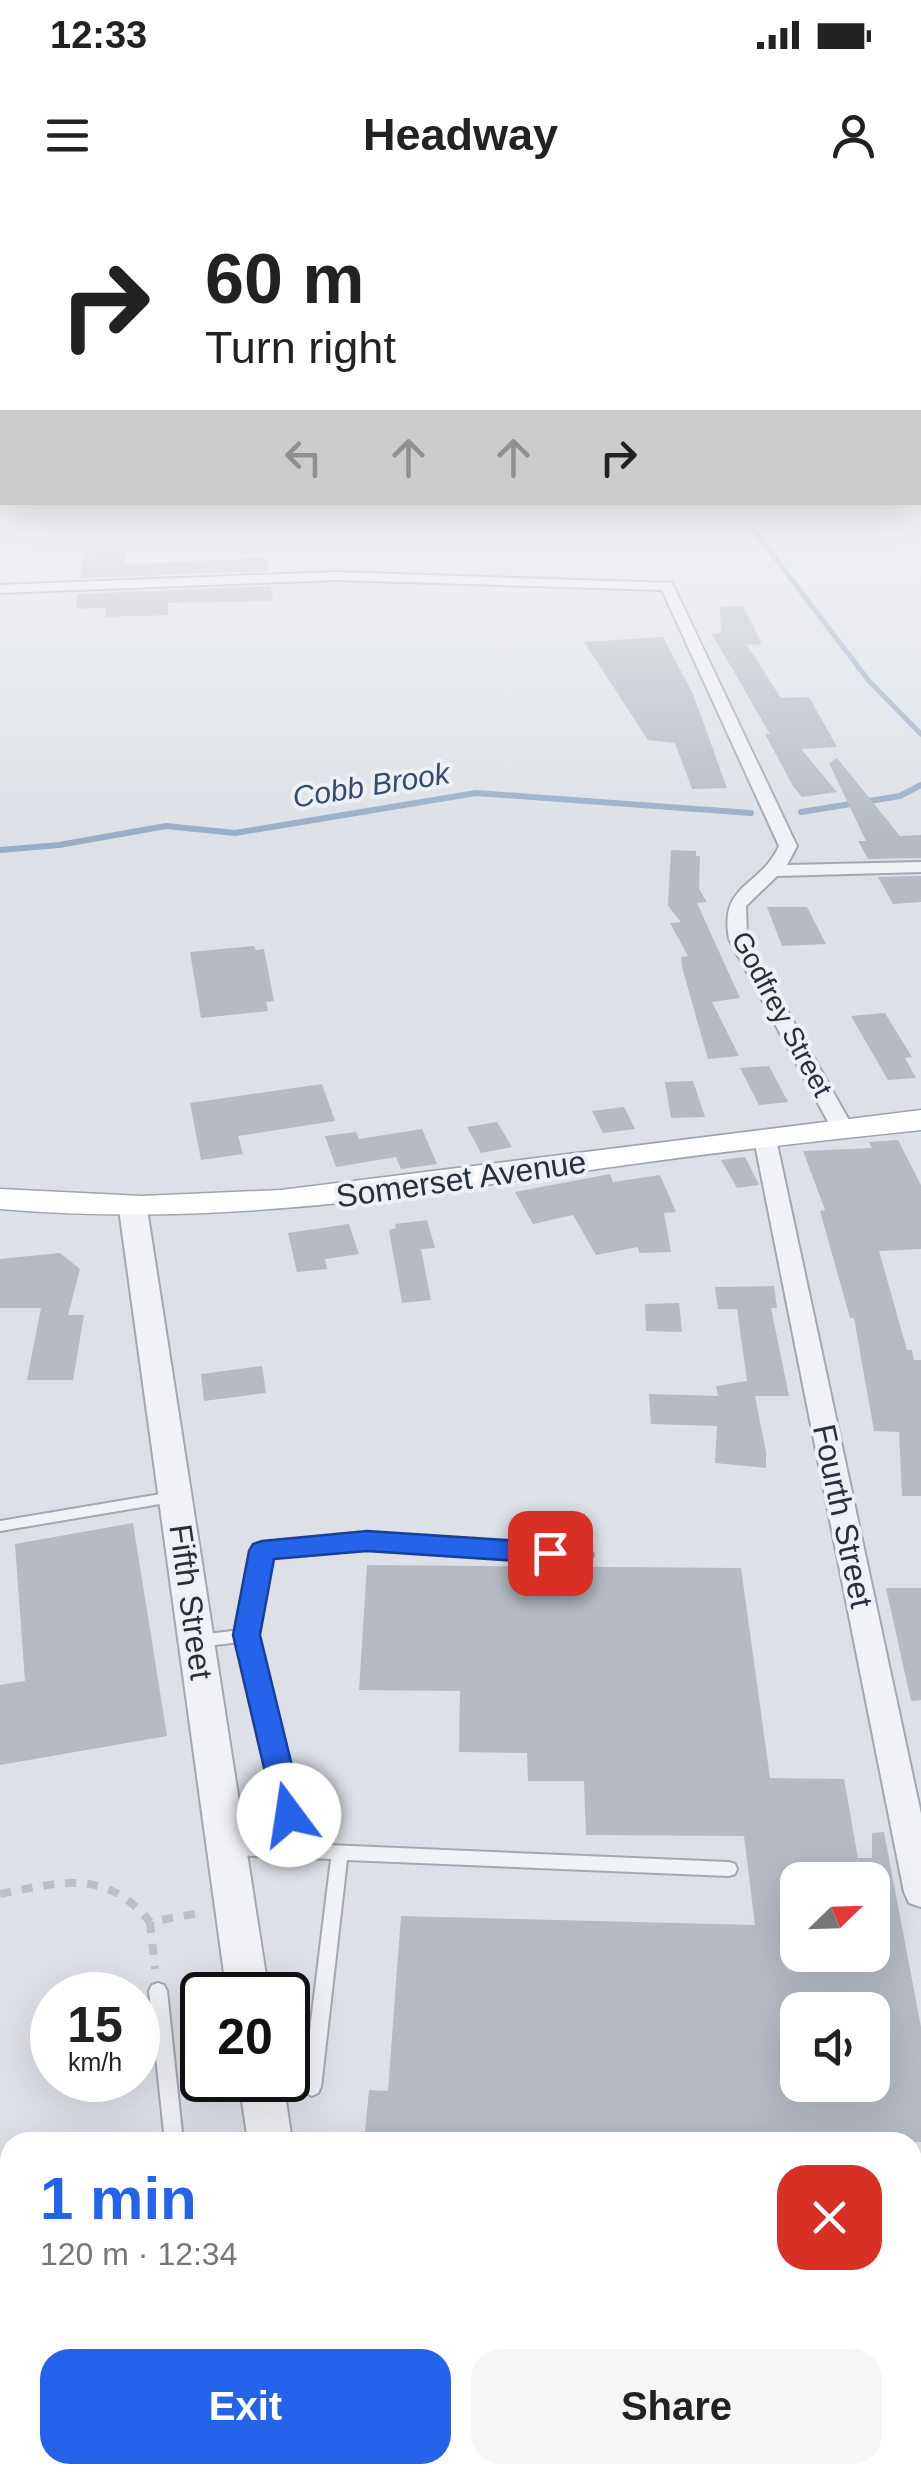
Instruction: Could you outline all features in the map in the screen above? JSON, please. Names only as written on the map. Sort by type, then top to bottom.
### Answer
[{"type":"main road","name":"Somerset Avenue","points":[[2,1204],[134,1208],[339,1198],[606,1158],[921,1120]]},
{"type":"street","points":[[685,624],[785,834],[785,854],[774,871]]},
{"type":"street","points":[[774,871],[921,867]]},
{"type":"street","name":"Godfrey Street","points":[[774,871],[742,893],[733,922],[738,939],[842,1129]]},
{"type":"street","name":"Fourth Street","points":[[765,1139],[921,1892]]},
{"type":"street","name":"Fifth Street","points":[[134,1208],[245,1972]]},
{"type":"street","points":[[264,2102],[268,2132]]},
{"type":"lane","points":[[0,1526],[175,1497]]},
{"type":"lane","points":[[298,1851],[246,1635],[262,1551],[367,1541],[586,1555]]},
{"type":"lane","points":[[197,1641],[246,1635]]},
{"type":"lane","points":[[227,1848],[729,1869]]},
{"type":"lane","points":[[312,2088],[340,1853]]},
{"type":"lane","points":[[160,2010],[173,2132]]},
{"type":"path","points":[[0,1894],[66,1882],[114,1887],[141,1909],[150,1922],[156,1972]]},
{"type":"path","points":[[150,1922],[235,1906]]},
{"type":"building","points":[[721,624],[752,624],[762,644],[747,645],[781,698],[809,697],[837,747],[801,749],[837,792],[802,797],[793,786],[765,734],[770,734],[712,634],[721,633]]},
{"type":"building","points":[[663,637],[693,694],[727,788],[692,789],[675,743],[648,740],[584,642]]},
{"type":"building","points":[[837,758],[900,836],[921,835],[921,858],[868,859],[858,841],[866,841],[829,763]]},
{"type":"building","points":[[671,850],[696,851],[696,856],[700,856],[699,889],[707,902],[697,903],[740,998],[712,1002],[739,1056],[708,1059],[682,967],[681,957],[688,956],[670,923],[681,922],[668,906]]},
{"type":"building","points":[[921,876],[921,902],[893,904],[878,877]]},
{"type":"building","points":[[767,907],[807,907],[826,944],[782,946]]},
{"type":"building","points":[[254,946],[256,950],[264,949],[274,1001],[266,1002],[268,1011],[201,1018],[190,952]]},
{"type":"building","points":[[885,1013],[912,1057],[905,1058],[916,1078],[888,1080],[851,1016]]},
{"type":"building","points":[[769,1066],[788,1102],[759,1105],[740,1068]]},
{"type":"building","points":[[693,1081],[705,1117],[671,1118],[665,1082]]},
{"type":"building","points":[[322,1084],[335,1121],[238,1136],[243,1154],[201,1160],[190,1103]]},
{"type":"building","points":[[624,1107],[635,1129],[603,1133],[592,1111]]},
{"type":"building","points":[[497,1122],[512,1147],[481,1153],[467,1127]]},
{"type":"building","points":[[422,1129],[437,1164],[401,1169],[396,1157],[336,1167],[325,1136],[356,1132],[359,1139]]},
{"type":"building","points":[[898,1140],[921,1185],[921,1249],[879,1251],[907,1350],[912,1350],[914,1360],[921,1360],[921,1496],[902,1496],[899,1432],[874,1431],[854,1318],[850,1318],[820,1211],[825,1210],[803,1151],[872,1148],[869,1142]]},
{"type":"building","points":[[745,1157],[759,1185],[737,1188],[721,1160]]},
{"type":"building","points":[[610,1174],[613,1182],[660,1175],[676,1212],[664,1213],[671,1252],[639,1253],[638,1247],[596,1255],[573,1215],[533,1224],[515,1192]]},
{"type":"building","points":[[427,1220],[435,1248],[421,1249],[431,1300],[402,1303],[389,1230],[396,1228],[395,1224]]},
{"type":"building","points":[[349,1224],[359,1254],[325,1259],[327,1269],[297,1272],[288,1233]]},
{"type":"building","points":[[60,1253],[80,1269],[68,1315],[84,1315],[73,1380],[27,1380],[41,1308],[0,1308],[0,1259]]},
{"type":"building","points":[[774,1286],[777,1308],[771,1308],[789,1396],[755,1396],[766,1468],[715,1463],[717,1426],[651,1424],[649,1394],[718,1396],[716,1386],[747,1381],[737,1309],[718,1309],[715,1287]]},
{"type":"building","points":[[679,1303],[682,1332],[646,1331],[645,1304]]},
{"type":"building","points":[[262,1366],[266,1393],[204,1401],[201,1374]]},
{"type":"building","points":[[133,1523],[167,1736],[0,1765],[0,1685],[25,1681],[15,1544]]},
{"type":"building","points":[[367,1565],[741,1568],[770,1778],[844,1779],[858,1858],[872,1858],[872,1833],[884,1832],[890,1862],[780,1862],[780,1972],[890,1972],[890,1864],[921,2027],[921,2132],[365,2132],[369,2090],[388,2091],[401,1916],[755,1925],[744,1836],[586,1835],[584,1781],[528,1781],[527,1753],[459,1752],[460,1691],[359,1690]]},
{"type":"building","points":[[886,1588],[921,1588],[921,1700],[911,1701]]},
{"type":"waterway","name":"Cobb Brook","points":[[825,624],[869,681],[921,734]]},
{"type":"waterway","name":"Cobb Brook","points":[[801,812],[900,796],[921,785]]},
{"type":"waterway","name":"Cobb Brook","points":[[0,850],[59,845],[166,826],[235,833],[476,793],[751,813]]},
{"type":"route","points":[[289,1815],[246,1635],[262,1551],[367,1541],[550,1553]]}]
